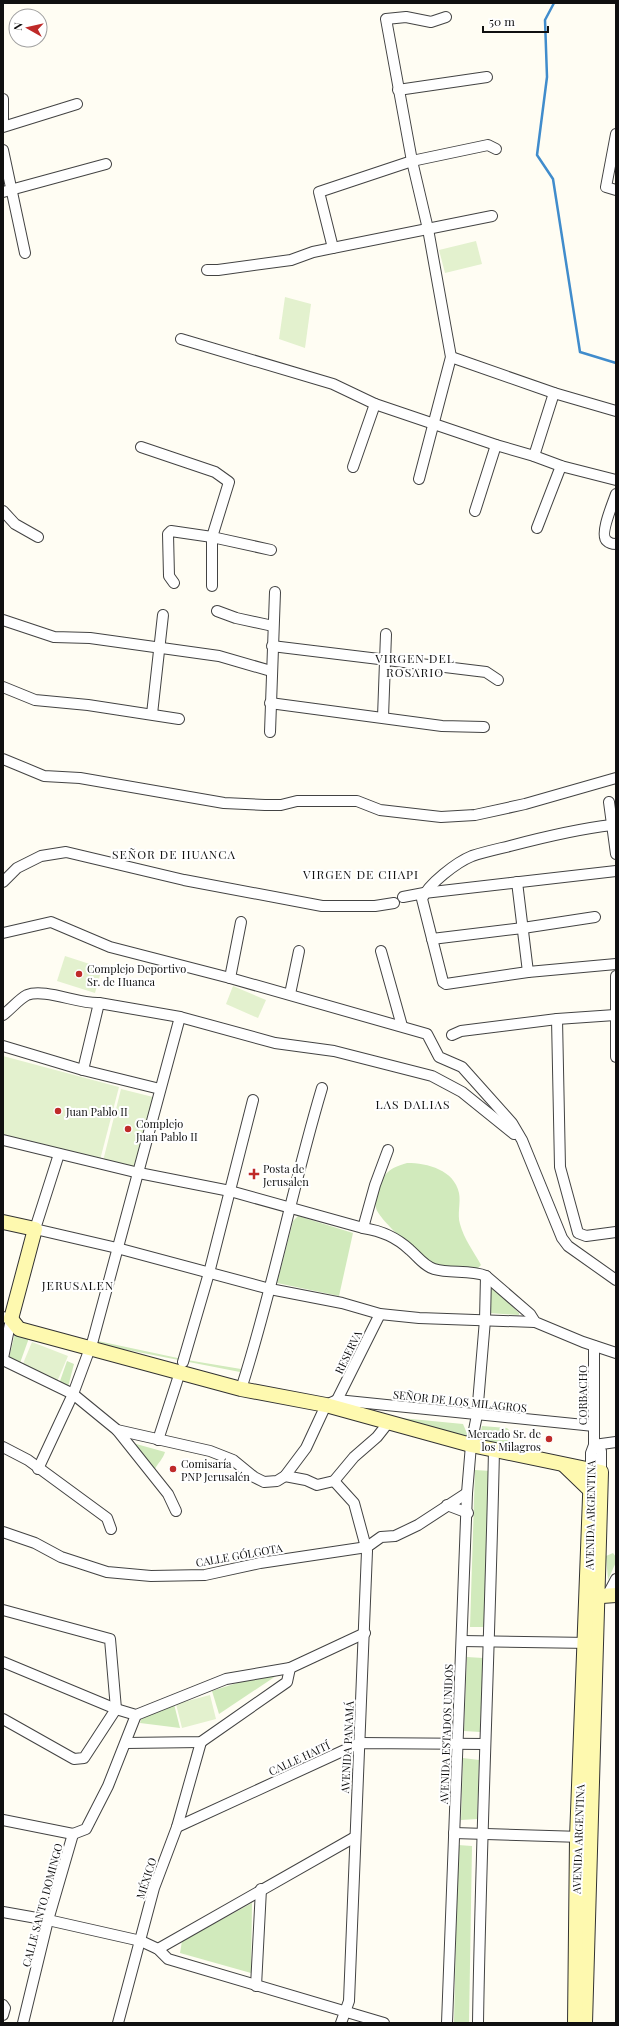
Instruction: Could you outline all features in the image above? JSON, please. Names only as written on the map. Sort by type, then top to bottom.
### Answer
[{"type":"street","points":[[418,479],[434,425],[451,357],[428,229],[412,161],[398,90],[386,19],[406,17],[432,22],[446,17]]},
{"type":"street","points":[[398,90],[487,77]]},
{"type":"street","points":[[3,99],[3,121]]},
{"type":"street","points":[[3,127],[77,104]]},
{"type":"street","points":[[616,134],[606,187],[616,190]]},
{"type":"street","points":[[333,248],[319,192],[412,161],[488,145],[496,149]]},
{"type":"street","points":[[3,150],[7,192],[25,253]]},
{"type":"street","points":[[7,192],[106,164]]},
{"type":"street","points":[[207,270],[218,270],[291,260],[312,252],[492,216]]},
{"type":"street","points":[[181,339],[333,384],[375,404],[434,425],[534,456],[561,466],[616,480]]},
{"type":"street","points":[[451,357],[554,394],[616,411]]},
{"type":"street","points":[[534,456],[554,394]]},
{"type":"street","points":[[354,467],[375,404]]},
{"type":"street","points":[[475,511],[496,445]]},
{"type":"street","points":[[140,447],[215,472],[229,482],[212,537],[212,586]]},
{"type":"street","points":[[537,528],[561,466]]},
{"type":"street","points":[[616,494],[604,531],[607,542],[616,544]]},
{"type":"street","points":[[3,511],[15,524],[38,537]]},
{"type":"street","points":[[174,583],[169,576],[168,534],[171,531],[212,537],[271,550]]},
{"type":"street","points":[[270,732],[275,592]]},
{"type":"street","points":[[217,611],[236,618],[273,626]]},
{"type":"street","points":[[152,714],[158,648],[163,615]]},
{"type":"street","points":[[3,620],[54,637],[90,638],[219,656],[271,671]]},
{"type":"street","points":[[383,717],[386,634]]},
{"type":"street","points":[[272,646],[486,672],[498,680]]},
{"type":"street","points":[[3,687],[35,700],[88,705],[179,719]]},
{"type":"street","points":[[270,703],[442,726],[484,727]]},
{"type":"street","points":[[3,759],[44,776],[80,778],[224,803],[265,806],[281,805],[297,801],[357,801],[380,810],[441,817],[475,815],[525,804],[616,778]]},
{"type":"street","points":[[609,802],[616,854]]},
{"type":"street","points":[[612,825],[556,834],[472,856],[459,862],[424,893],[422,899],[443,982],[446,984],[528,972],[616,964]]},
{"type":"street","points":[[3,882],[17,868],[41,856],[66,852],[184,880],[322,906],[374,906],[424,893],[616,871]]},
{"type":"street","points":[[517,882],[528,972]]},
{"type":"street","points":[[432,939],[523,928],[595,917]]},
{"type":"street","points":[[3,933],[52,922],[110,947],[290,994],[427,1034],[439,1057],[462,1067],[512,1123],[522,1140],[562,1238],[568,1246],[616,1280]]},
{"type":"street","points":[[230,978],[240,922]]},
{"type":"street","points":[[290,994],[299,951]]},
{"type":"street","points":[[381,951],[402,1026]]},
{"type":"street","points":[[616,976],[616,1057]]},
{"type":"street","points":[[3,1015],[27,995],[39,993],[90,1003],[99,1003],[180,1017],[275,1043],[334,1051],[432,1076],[462,1092],[522,1140]]},
{"type":"street","points":[[83,1070],[99,1003]]},
{"type":"street","points":[[452,1035],[462,1031],[557,1019],[615,1015]]},
{"type":"street","points":[[38,1469],[73,1394],[91,1344],[139,1173],[180,1017]]},
{"type":"street","points":[[557,1019],[562,1178],[578,1233],[586,1236],[616,1232]]},
{"type":"street","points":[[3,1046],[83,1070],[160,1089]]},
{"type":"street","points":[[242,1384],[270,1289],[322,1088]]},
{"type":"street","points":[[158,1440],[209,1273],[253,1100]]},
{"type":"street","points":[[3,1140],[139,1173],[230,1191],[363,1228],[380,1230],[394,1237],[427,1266],[447,1272],[478,1273],[486,1276],[530,1314],[535,1322]]},
{"type":"street","points":[[363,1228],[375,1185],[388,1150]]},
{"type":"street","points":[[58,1154],[7,1318],[3,1359],[73,1394],[117,1430],[168,1494],[176,1511]]},
{"type":"street","points":[[3,1222],[117,1248],[270,1289],[342,1303],[380,1314],[419,1318],[535,1322],[594,1346],[616,1353]]},
{"type":"street","name":"AVENIDA ESTADOS UNIDOS","points":[[447,2023],[468,1512],[467,1493],[471,1446],[477,1415],[485,1320],[486,1276]]},
{"type":"street","name":"RESERVA","points":[[285,1476],[306,1448],[380,1314]]},
{"type":"street","points":[[7,1318],[19,1329],[91,1344],[242,1384],[313,1394],[331,1403],[388,1423],[471,1446],[596,1471]]},
{"type":"street","name":"CORBACHO","points":[[594,1346],[594,1445]]},
{"type":"street","name":"SEÑOR DE LOS MILAGROS","points":[[331,1403],[594,1426]]},
{"type":"street","points":[[117,1430],[210,1451],[233,1460],[254,1478],[264,1482],[277,1481],[285,1476],[306,1480],[317,1485],[334,1481],[354,1457],[377,1437],[388,1423]]},
{"type":"street","points":[[594,1445],[616,1442]]},
{"type":"street","name":"AVENIDA ARGENTINA","points":[[575,2023],[581,1964],[591,1643],[602,1596],[596,1471],[591,1453],[594,1445]]},
{"type":"street","points":[[3,1447],[28,1460],[38,1469],[107,1518],[111,1529]]},
{"type":"street","points":[[478,2023],[481,1834],[490,1641],[494,1450]]},
{"type":"street","points":[[564,1464],[596,1491]]},
{"type":"street","name":"AVENIDA PANAMÁ","points":[[334,1481],[354,1503],[367,1547],[365,1633],[355,1837],[350,2001],[341,2023]]},
{"type":"street","points":[[367,1547],[382,1537],[395,1536],[418,1525],[467,1493]]},
{"type":"street","points":[[447,1506],[468,1512]]},
{"type":"street","name":"CALLE GÓLGOTA","points":[[3,1532],[35,1544],[61,1557],[107,1572],[150,1576],[206,1575],[260,1563],[367,1547]]},
{"type":"street","points":[[602,1596],[616,1579]]},
{"type":"street","points":[[3,1610],[110,1639],[116,1709],[84,1758],[74,1759],[3,1719]]},
{"type":"street","points":[[3,1662],[136,1716],[226,1679],[290,1668],[365,1633]]},
{"type":"street","points":[[462,1642],[490,1641],[591,1643]]},
{"type":"street","points":[[126,1742],[201,1742],[287,1682],[290,1668]]},
{"type":"street","name":"CALLE SANTO DOMINGO","points":[[23,2023],[48,1920],[73,1834],[86,1829],[108,1786],[136,1716]]},
{"type":"street","name":"MÉXICO","points":[[118,2023],[154,1888],[178,1827],[201,1742]]},
{"type":"street","name":"CALLE HAITÍ","points":[[178,1827],[360,1743],[485,1744]]},
{"type":"street","points":[[3,1820],[73,1834]]},
{"type":"street","points":[[454,1833],[584,1837]]},
{"type":"street","points":[[158,1949],[261,1889],[355,1837]]},
{"type":"street","points":[[256,1986],[261,1889]]},
{"type":"street","points":[[3,1912],[48,1920],[141,1941],[158,1949],[168,1959],[384,2023]]},
{"type":"street","name":"AVENIDA ARGENTINA","points":[[581,1964],[585,2023]]},
{"type":"street","points":[[3,2005],[5,2008],[3,2015]]},
{"type":"green space","points":[[476,241],[482,264],[445,273],[439,250]]},
{"type":"green space","points":[[285,297],[311,304],[305,348],[279,339]]},
{"type":"green space","name":"Complejo Deportivo Sr. de Huanca","points":[[65,956],[102,968],[95,993],[57,981]]},
{"type":"green space","points":[[233,986],[266,1000],[258,1018],[226,1004]]},
{"type":"green space","name":"Juan Pablo II","points":[[3,1056],[119,1087],[100,1160],[3,1134]]},
{"type":"green space","name":"Complejo Juan Pablo II","points":[[121,1089],[153,1097],[136,1170],[103,1161]]},
{"type":"green space","points":[[407,1163],[423,1164],[439,1169],[446,1173],[456,1185],[459,1193],[460,1224],[481,1265],[476,1270],[448,1268],[433,1264],[420,1255],[384,1221],[375,1206],[378,1190],[385,1175],[391,1169]]},
{"type":"green space","points":[[298,1216],[353,1233],[339,1296],[277,1283],[293,1221]]},
{"type":"green space","points":[[491,1286],[519,1313],[519,1315],[489,1313]]},
{"type":"green space","points":[[15,1333],[29,1338],[20,1363],[9,1358]]},
{"type":"green space","points":[[98,1341],[187,1360],[241,1369],[240,1372],[97,1344]]},
{"type":"green space","points":[[32,1342],[68,1356],[57,1382],[22,1366]]},
{"type":"green space","points":[[67,1361],[74,1364],[68,1387],[59,1384]]},
{"type":"green space","points":[[339,1412],[463,1424],[468,1436],[463,1442]]},
{"type":"green space","points":[[482,1426],[507,1428],[510,1431],[508,1446],[479,1440]]},
{"type":"green space","points":[[129,1442],[165,1452],[155,1469],[149,1465]]},
{"type":"green space","points":[[475,1470],[491,1471],[485,1627],[470,1627]]},
{"type":"green space","points":[[613,1553],[616,1557],[616,1562],[608,1580],[606,1556]]},
{"type":"green space","points":[[467,1657],[483,1658],[480,1732],[464,1731]]},
{"type":"green space","points":[[275,1671],[276,1676],[219,1714],[212,1691]]},
{"type":"green space","points":[[210,1695],[216,1719],[182,1728],[176,1704]]},
{"type":"green space","points":[[173,1700],[180,1728],[140,1723],[145,1707]]},
{"type":"green space","points":[[463,1758],[479,1760],[477,1819],[461,1820]]},
{"type":"green space","points":[[458,1845],[472,1846],[469,2023],[454,2023]]},
{"type":"green space","points":[[252,1903],[251,1973],[180,1953],[182,1941]]},
{"type":"waterway","points":[[554,3],[545,20],[547,77],[537,155],[553,179],[580,352],[616,363]]},
{"type":"place","name":"Complejo Deportivo Sr. de Huanca","points":[[79,974]]},
{"type":"place","name":"Juan Pablo II","points":[[58,1111]]},
{"type":"place","name":"Complejo Juan Pablo II","points":[[128,1129]]},
{"type":"place","name":"Posta de Jerusalen","points":[[254,1174]]},
{"type":"place","name":"Mercado Sr. de los Milagros","points":[[549,1439]]},
{"type":"place","name":"Comisaría PNP Jerusalén","points":[[173,1469]]},
{"type":"district","name":"VIRGEN DEL ROSARIO","points":[[415,665]]},
{"type":"district","name":"SEÑOR DE HUANCA","points":[[174,854]]},
{"type":"district","name":"VIRGEN DE CHAPI","points":[[361,874]]},
{"type":"district","name":"LAS DALIAS","points":[[413,1104]]},
{"type":"district","name":"JERUSALEN","points":[[78,1285]]}]
